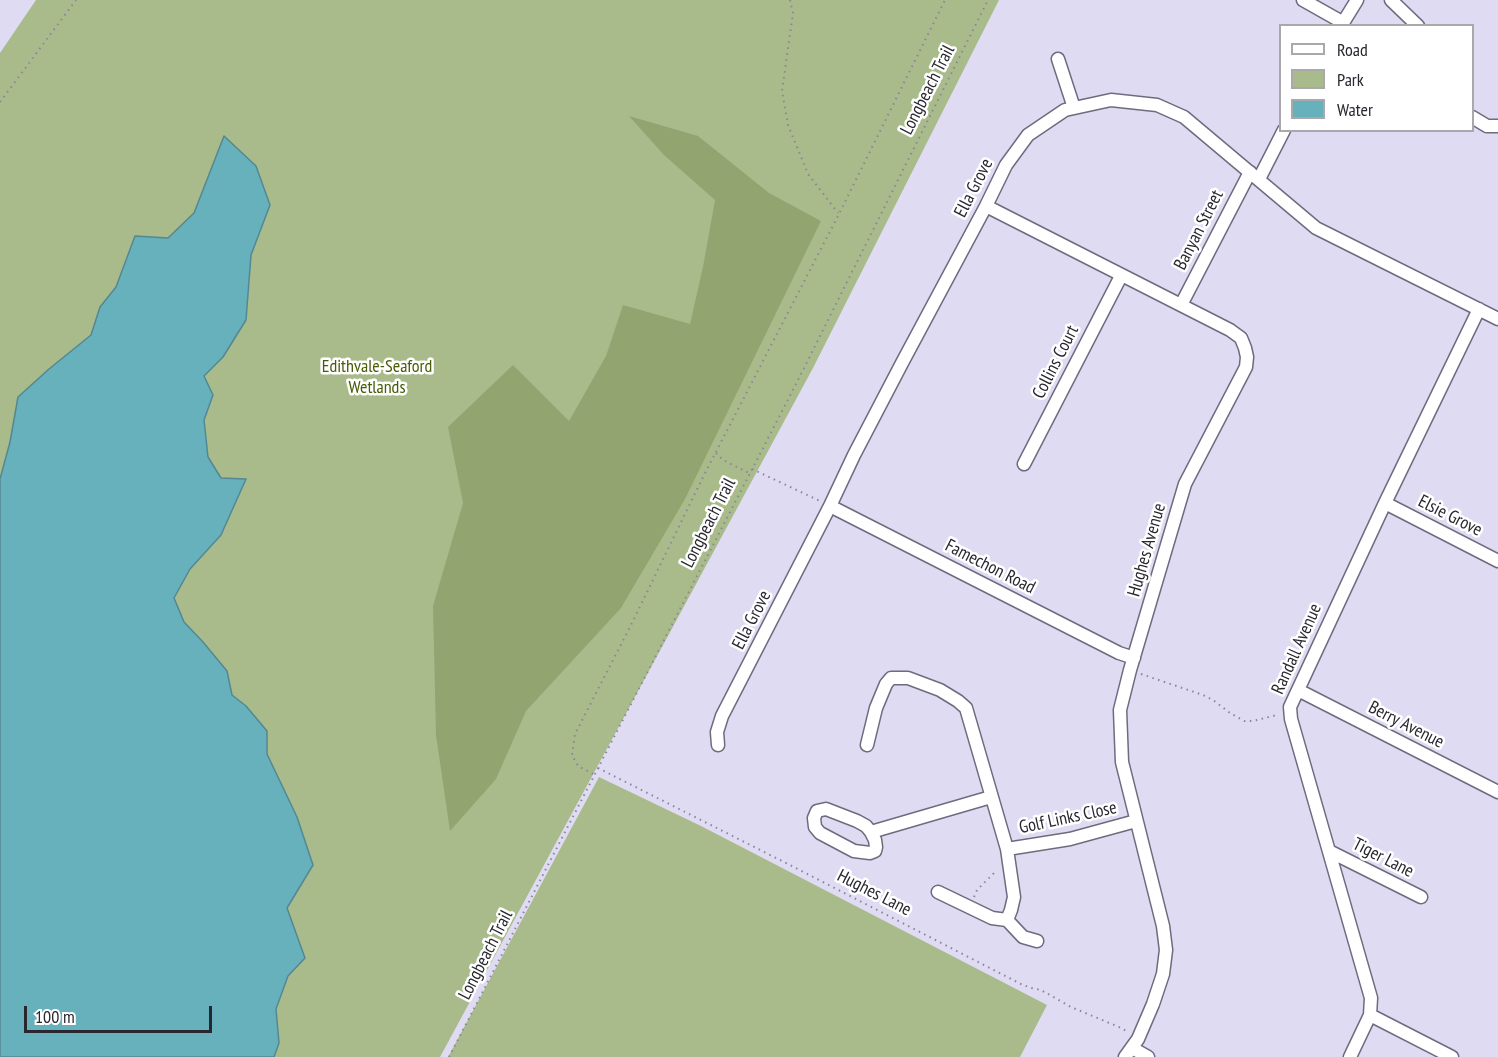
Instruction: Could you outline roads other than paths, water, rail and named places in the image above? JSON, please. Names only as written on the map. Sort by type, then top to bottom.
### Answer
[{"type":"street","points":[[1303,0],[1341,24],[1357,0]]},
{"type":"street","points":[[1391,0],[1416,24]]},
{"type":"street","points":[[1058,58],[1074,108]]},
{"type":"street","name":"Ella Grove","points":[[718,745],[717,732],[722,716],[896,373],[1006,165],[1028,135],[1065,110],[1111,100],[1156,105],[1184,117],[1316,228],[1498,319]]},
{"type":"street","points":[[1474,118],[1487,126],[1498,126]]},
{"type":"street","name":"Banyan Street","points":[[1181,304],[1254,176],[1283,132]]},
{"type":"street","name":"Hughes Avenue","points":[[986,206],[1230,330],[1241,338],[1247,357],[1246,367],[1185,484],[1120,710],[1122,762],[1163,926],[1166,950],[1158,990],[1148,1017],[1132,1048]]},
{"type":"street","name":"Collins Court","points":[[1024,464],[1121,276]]},
{"type":"street","name":"Randall Avenue","points":[[1370,1015],[1371,998],[1290,716],[1290,707],[1479,309]]},
{"type":"street","name":"Elsie Grove","points":[[1385,503],[1498,561]]},
{"type":"street","name":"Famechon Road","points":[[830,506],[1119,653],[1132,664]]},
{"type":"street","name":"Golf Links Close","points":[[867,746],[879,700],[888,680],[893,678],[905,677],[928,685],[956,699],[966,708],[1007,849],[1014,897],[1007,920]]},
{"type":"street","name":"Berry Avenue","points":[[1298,690],[1498,792]]},
{"type":"street","points":[[871,832],[991,797]]},
{"type":"street","points":[[826,809],[860,823],[871,832],[876,842],[875,851],[868,854],[856,852],[820,833],[814,826],[814,818],[817,811],[826,809]]},
{"type":"street","name":"Golf Links Close","points":[[1007,849],[1070,839],[1136,821]]},
{"type":"street","name":"Tiger Lane","points":[[1329,850],[1421,897]]},
{"type":"street","points":[[938,892],[992,918],[1007,920],[1020,935],[1037,941]]},
{"type":"street","points":[[1350,1057],[1370,1015],[1452,1057]]},
{"type":"street","points":[[1132,1048],[1148,1057]]},
{"type":"water","points":[[224,136],[256,166],[270,205],[251,255],[246,320],[223,357],[204,376],[213,395],[204,420],[208,457],[221,478],[246,479],[221,535],[190,569],[174,598],[184,622],[227,671],[232,695],[246,706],[267,731],[267,754],[297,817],[313,865],[287,908],[305,958],[288,976],[276,1009],[279,1043],[274,1057],[0,1057],[0,479],[10,442],[18,397],[91,335],[100,307],[116,287],[135,236],[168,238],[194,213]]},
{"type":"park label","name":"Edithvale-Seaford Wetlands","points":[[377,377]]}]
